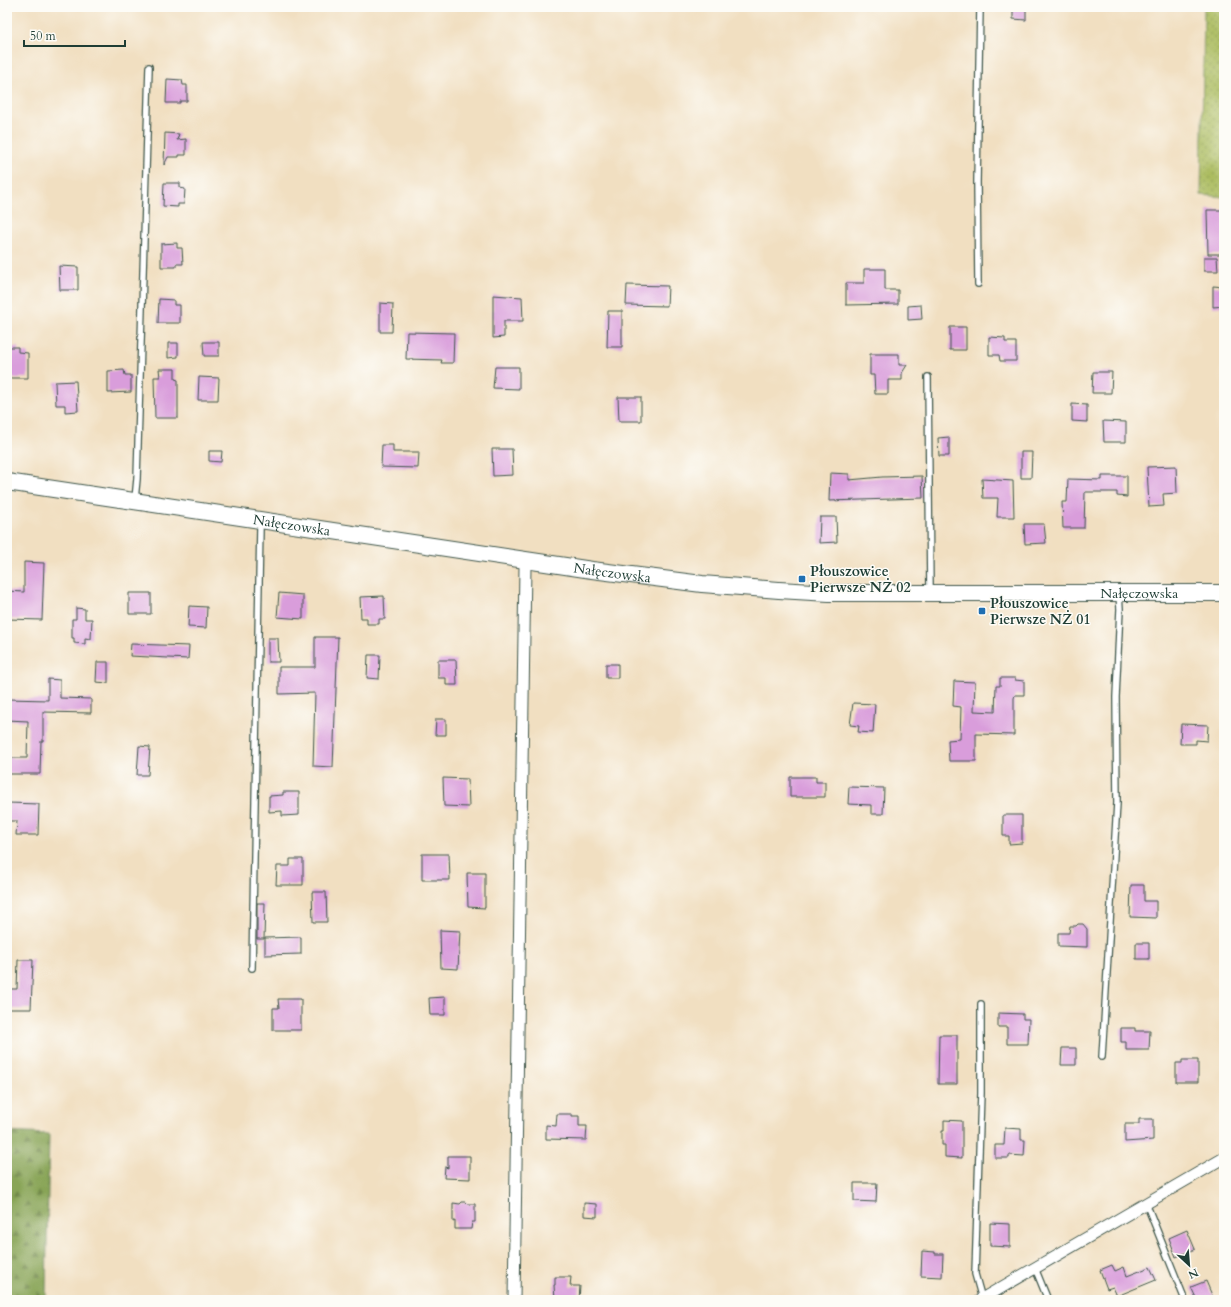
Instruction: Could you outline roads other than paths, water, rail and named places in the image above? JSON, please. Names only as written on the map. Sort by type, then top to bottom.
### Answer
[{"type":"main road","name":"Nałęczowska","points":[[7,482],[527,561],[644,577],[739,587],[829,593],[1224,593]]},
{"type":"street","points":[[514,1300],[527,561]]},
{"type":"street","points":[[981,1299],[1224,1158]]},
{"type":"lane","points":[[978,284],[977,182],[980,7]]},
{"type":"lane","points":[[135,502],[138,479],[149,67]]},
{"type":"lane","points":[[928,377],[930,594]]},
{"type":"lane","points":[[252,968],[260,527],[262,521]]},
{"type":"lane","points":[[1102,1058],[1117,802],[1116,697],[1120,609],[1119,594]]},
{"type":"lane","points":[[981,1004],[981,1093],[975,1274],[981,1299]]},
{"type":"lane","points":[[1146,1203],[1185,1300]]},
{"type":"lane","points":[[1035,1268],[1048,1300]]},
{"type":"place","name":"Płouszowice Pierwsze NŻ 02","points":[[802,579]]},
{"type":"place","name":"Płouszowice Pierwsze NŻ 01","points":[[982,611]]}]
